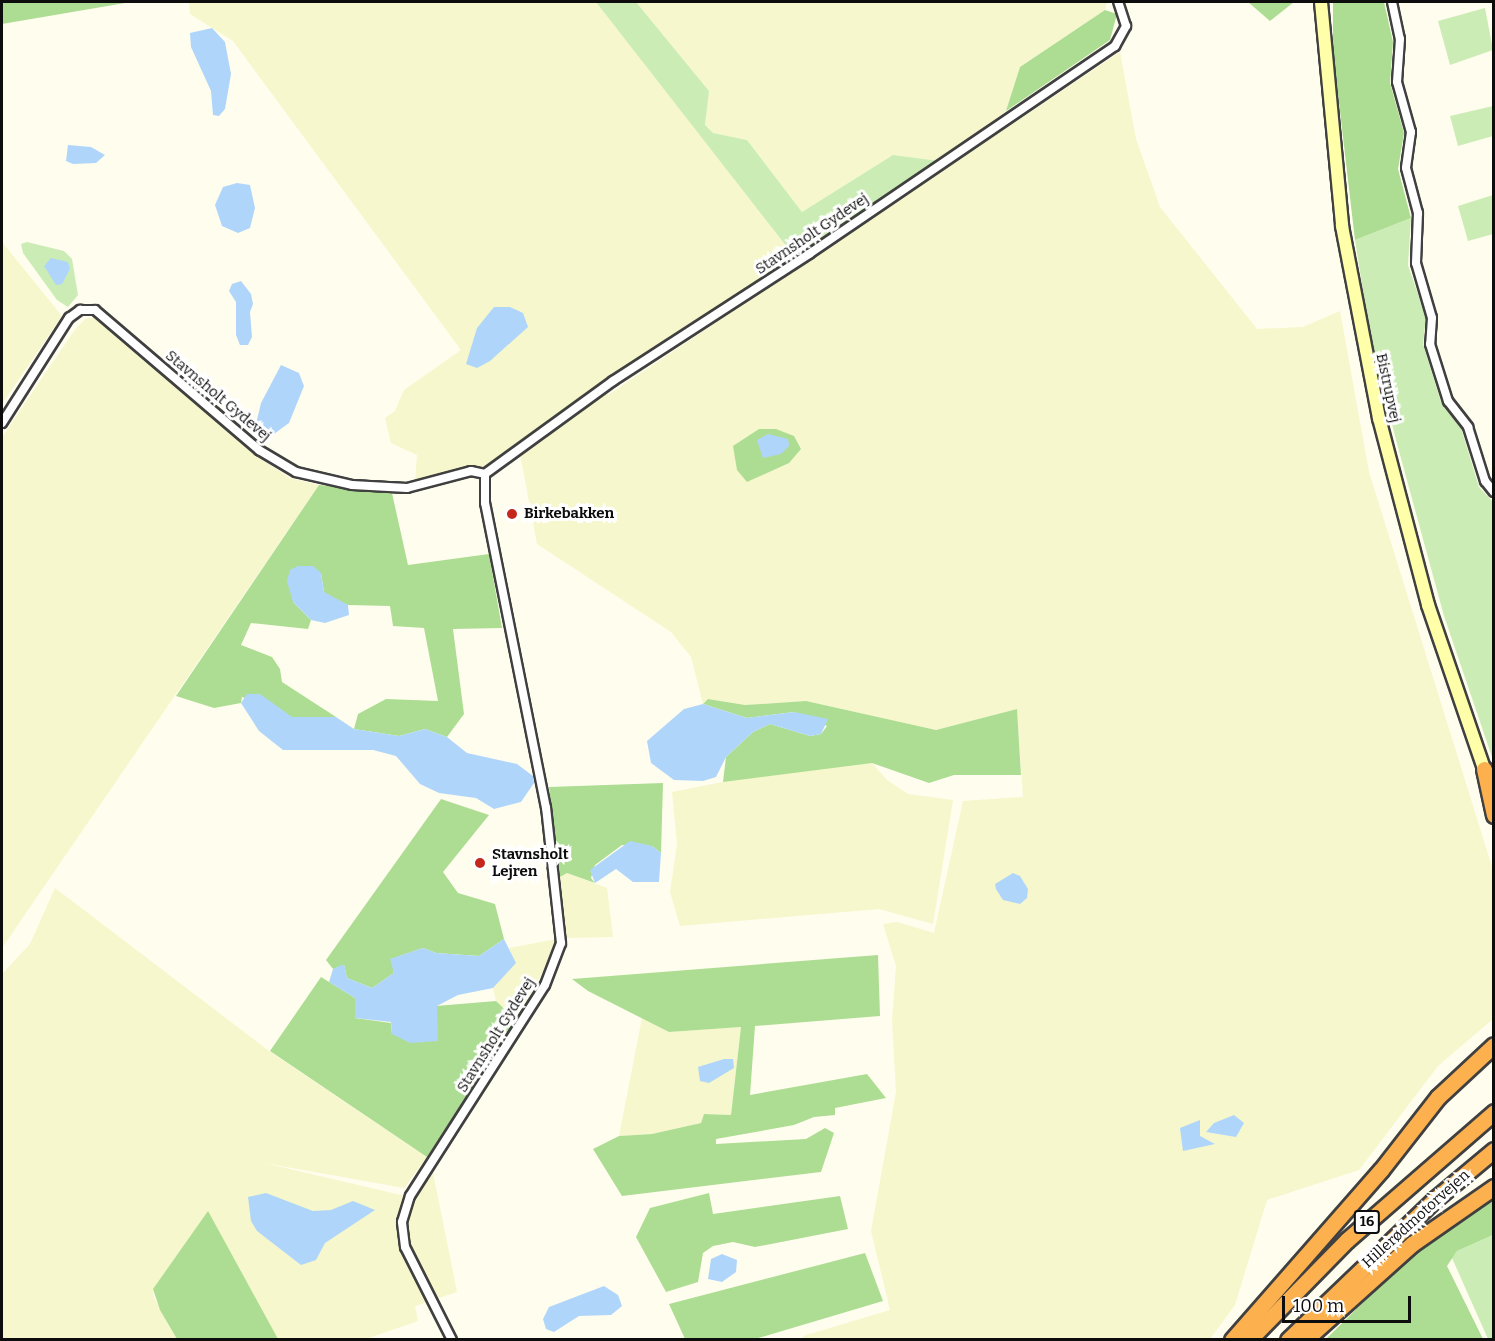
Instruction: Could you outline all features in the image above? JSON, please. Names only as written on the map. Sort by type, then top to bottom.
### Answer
[{"type":"highway","points":[[1484,769],[1494,815]]},
{"type":"highway","points":[[1232,1340],[1375,1178],[1438,1097],[1494,1045]]},
{"type":"highway","name":"Hillerødmotorvejen","points":[[1249,1340],[1347,1240],[1494,1112]]},
{"type":"highway","name":"Hillerødmotorvejen","points":[[1288,1340],[1434,1200],[1494,1149]]},
{"type":"highway","points":[[1305,1340],[1412,1244],[1494,1187]]},
{"type":"main road","name":"Bistrupvej","points":[[1321,2],[1342,226],[1379,418],[1428,605],[1494,794]]},
{"type":"main road","name":"Bistrupvej","points":[[1484,769],[1494,789]]},
{"type":"street","name":"Stavnsholt Gydevej","points":[[2,423],[69,318],[81,310],[95,310],[259,450],[296,472],[352,485],[407,488],[471,471],[485,474],[613,381],[809,254],[1114,46],[1126,27],[1118,2]]},
{"type":"street","points":[[1392,2],[1400,39],[1397,82],[1411,132],[1406,168],[1418,213],[1416,263],[1432,318],[1430,344],[1448,401],[1468,427],[1485,481],[1494,492]]},
{"type":"street","name":"Stavnsholt Gydevej","points":[[452,1340],[405,1247],[402,1222],[410,1196],[545,985],[561,943],[546,808],[497,567],[484,495],[485,474]]},
{"type":"green space","points":[[2,2],[131,2],[2,24]]},
{"type":"green space","points":[[189,2],[597,2],[794,256],[603,381],[608,395],[1120,52],[1136,139],[1160,207],[1257,329],[1303,327],[1340,311],[1369,472],[1493,870],[1493,1019],[1438,1066],[1359,1170],[1267,1200],[1235,1305],[1210,1339],[804,1339],[803,1336],[890,1310],[871,1231],[896,1092],[892,1021],[896,966],[883,924],[897,922],[934,933],[963,801],[1023,797],[1017,709],[936,730],[806,701],[745,705],[709,699],[703,704],[691,657],[671,632],[537,544],[520,454],[484,470],[415,483],[417,455],[391,443],[385,418],[395,411],[404,390],[461,350],[233,41],[190,14]]},
{"type":"green space","points":[[596,2],[636,2],[709,91],[705,125],[713,133],[747,140],[802,212],[893,155],[939,161],[828,237],[794,256]]},
{"type":"green space","points":[[636,2],[1107,2],[1105,10],[1020,67],[1006,111],[939,161],[893,155],[802,212],[747,140],[713,133],[705,125],[709,91]]},
{"type":"green space","points":[[1248,2],[1294,2],[1270,21]]},
{"type":"green space","points":[[1333,2],[1384,2],[1393,42],[1390,83],[1404,133],[1398,169],[1411,218],[1355,240],[1333,51]]},
{"type":"green space","points":[[1485,8],[1493,50],[1450,65],[1438,21]]},
{"type":"green space","points":[[1105,10],[1117,14],[1110,40],[1006,111],[1020,67]]},
{"type":"green space","points":[[1493,106],[1493,136],[1458,146],[1450,116]]},
{"type":"green space","points":[[1493,195],[1493,234],[1468,241],[1458,206]]},
{"type":"green space","points":[[1411,218],[1408,265],[1426,318],[1423,344],[1441,402],[1461,428],[1479,487],[1493,502],[1493,760],[1444,616],[1396,440],[1371,341],[1355,240]]},
{"type":"green space","points":[[2,242],[62,316],[2,404]]},
{"type":"green space","points":[[27,242],[64,251],[72,259],[78,295],[68,307],[57,300],[23,253],[21,244]]},
{"type":"green space","points":[[96,317],[255,455],[290,478],[319,485],[2,948],[2,437],[74,331],[85,319]]},
{"type":"green space","points":[[759,429],[776,429],[794,436],[801,449],[789,463],[747,482],[737,470],[733,446]]},
{"type":"green space","points":[[319,485],[392,493],[408,565],[489,554],[502,628],[453,629],[464,714],[447,737],[425,729],[399,736],[354,729],[358,714],[386,699],[438,701],[424,628],[393,626],[390,606],[348,605],[333,600],[324,592],[321,573],[293,602],[311,620],[308,629],[251,623],[241,645],[272,657],[280,669],[282,682],[336,717],[292,717],[242,697],[241,703],[214,708],[176,696]]},
{"type":"green space","points":[[708,699],[745,705],[806,701],[936,730],[1017,709],[1021,775],[954,775],[929,783],[872,763],[723,782],[726,757],[753,732],[770,724],[810,736],[821,734],[827,726],[794,712],[747,718],[703,704]]},
{"type":"green space","points":[[872,763],[887,780],[908,794],[953,800],[933,924],[879,909],[680,926],[670,892],[677,844],[672,792],[768,773]]},
{"type":"green space","points":[[663,783],[661,853],[652,846],[622,845],[595,865],[591,878],[595,883],[567,873],[560,877],[549,787]]},
{"type":"green space","points":[[441,799],[489,815],[443,872],[458,893],[495,904],[504,939],[479,956],[436,953],[423,948],[391,959],[394,973],[372,988],[347,978],[344,965],[333,969],[326,960]]},
{"type":"green space","points":[[567,873],[607,888],[613,937],[566,938],[560,877]]},
{"type":"green space","points":[[55,888],[269,1051],[427,1157],[404,1188],[264,1163],[414,1198],[433,1173],[457,1292],[415,1306],[418,1321],[366,1339],[278,1339],[208,1212],[153,1289],[154,1298],[177,1339],[2,1339],[2,974],[30,944]]},
{"type":"green space","points":[[557,939],[553,954],[516,1020],[496,1001],[493,988],[515,963],[509,948]]},
{"type":"green space","points":[[878,955],[880,1016],[755,1026],[750,1095],[867,1074],[886,1098],[835,1108],[835,1115],[814,1117],[794,1125],[716,1139],[716,1144],[806,1139],[825,1128],[834,1133],[821,1172],[622,1196],[593,1149],[619,1136],[652,1134],[701,1123],[704,1114],[731,1115],[741,1027],[669,1032],[588,991],[572,979]]},
{"type":"green space","points":[[321,977],[355,998],[355,1018],[391,1023],[392,1034],[436,1006],[496,1001],[516,1020],[427,1157],[270,1051]]},
{"type":"green space","points":[[642,1018],[669,1032],[741,1027],[731,1115],[704,1114],[701,1123],[652,1134],[619,1136]]},
{"type":"green space","points":[[709,1193],[713,1214],[840,1196],[848,1229],[755,1247],[733,1242],[713,1246],[703,1253],[698,1282],[666,1292],[636,1237],[650,1208]]},
{"type":"green space","points":[[1493,1195],[1493,1235],[1457,1251],[1447,1266],[1483,1339],[1325,1340],[1402,1264]]},
{"type":"green space","points":[[208,1211],[278,1339],[177,1339],[160,1310],[153,1289]]},
{"type":"green space","points":[[1493,1235],[1493,1339],[1488,1339],[1452,1258],[1457,1251]]},
{"type":"green space","points":[[865,1253],[883,1301],[755,1339],[685,1339],[669,1304]]},
{"type":"water","points":[[212,28],[225,42],[231,74],[225,109],[219,116],[213,115],[211,91],[191,47],[190,33]]},
{"type":"water","points":[[68,145],[91,147],[105,155],[96,163],[73,164],[66,161]]},
{"type":"water","points":[[237,183],[250,185],[255,208],[250,228],[238,233],[222,226],[215,205],[223,187]]},
{"type":"water","points":[[51,258],[68,262],[70,269],[62,284],[56,285],[44,266]]},
{"type":"water","points":[[241,281],[251,294],[253,304],[250,312],[252,337],[248,345],[240,345],[236,335],[236,302],[229,291],[232,284]]},
{"type":"water","points":[[494,307],[510,307],[523,313],[528,327],[490,361],[477,368],[466,364],[477,328]]},
{"type":"water","points":[[281,365],[299,373],[304,386],[289,423],[267,439],[256,424],[261,403]]},
{"type":"water","points":[[768,434],[788,439],[789,446],[781,454],[763,458],[757,440]]},
{"type":"water","points":[[298,566],[313,566],[321,573],[324,592],[348,605],[349,615],[325,623],[311,620],[293,602],[287,581],[290,570]]},
{"type":"water","points":[[247,694],[260,694],[292,717],[336,717],[354,729],[399,736],[425,729],[447,737],[467,753],[517,764],[533,776],[534,783],[521,802],[494,809],[476,798],[439,793],[420,784],[396,756],[373,750],[283,750],[259,731],[241,703]]},
{"type":"water","points":[[703,704],[747,718],[794,712],[828,719],[821,734],[810,736],[770,724],[753,732],[726,757],[716,777],[703,781],[674,780],[651,763],[647,741],[684,709]]},
{"type":"water","points":[[630,841],[652,846],[661,853],[659,882],[633,882],[616,869],[595,883],[590,870]]},
{"type":"water","points":[[1013,873],[1020,876],[1028,889],[1027,898],[1020,904],[1003,900],[996,889],[995,884]]},
{"type":"water","points":[[504,939],[516,963],[493,988],[458,995],[437,1006],[438,1041],[410,1043],[392,1034],[391,1022],[355,1018],[355,998],[329,982],[333,969],[344,964],[347,978],[372,988],[394,973],[390,959],[423,948],[436,953],[479,956]]},
{"type":"water","points":[[724,1059],[733,1059],[734,1068],[709,1083],[700,1081],[698,1067]]},
{"type":"water","points":[[1234,1115],[1244,1123],[1236,1137],[1206,1132],[1214,1123]]},
{"type":"water","points":[[1200,1120],[1200,1136],[1215,1144],[1183,1151],[1180,1128]]},
{"type":"water","points":[[266,1193],[313,1211],[331,1210],[353,1201],[375,1210],[325,1243],[316,1260],[301,1265],[257,1231],[251,1221],[248,1197]]},
{"type":"water","points":[[722,1254],[737,1260],[736,1272],[722,1282],[708,1279],[711,1259]]},
{"type":"water","points":[[604,1286],[618,1295],[622,1306],[611,1315],[579,1316],[554,1332],[546,1329],[543,1319],[549,1307]]},
{"type":"place","name":"Birkebakken","points":[[512,514]]},
{"type":"place","name":"Stavnsholt Lejren","points":[[480,863]]}]
